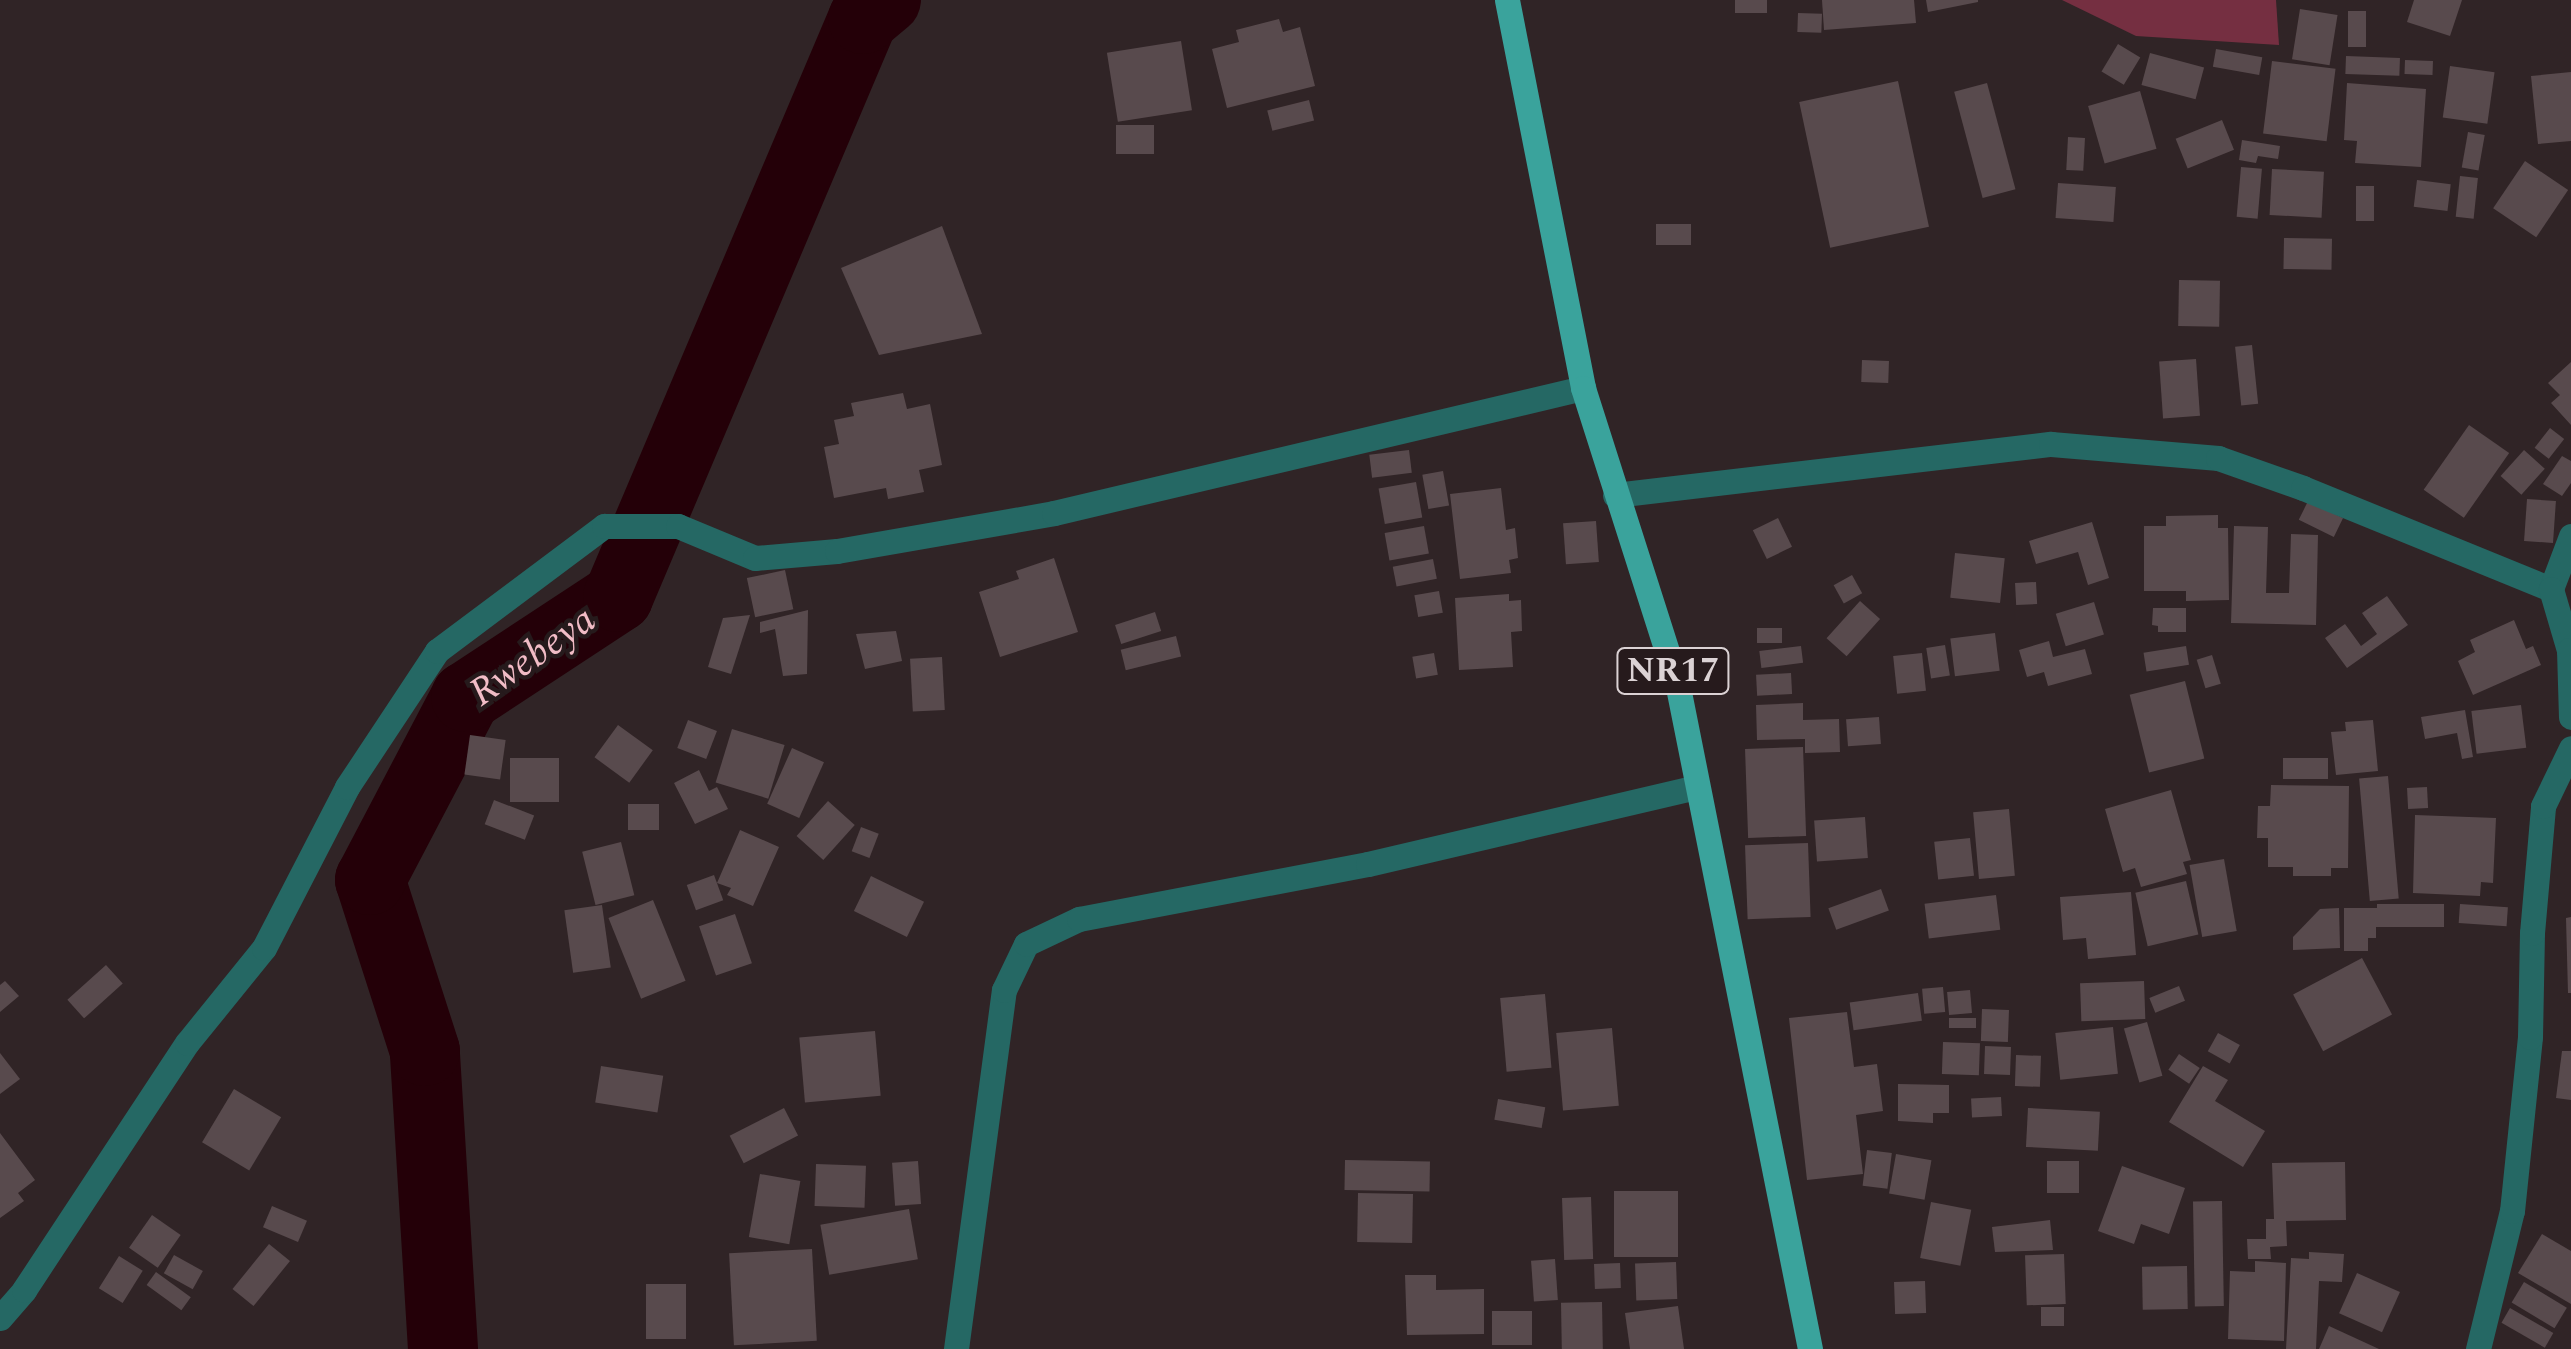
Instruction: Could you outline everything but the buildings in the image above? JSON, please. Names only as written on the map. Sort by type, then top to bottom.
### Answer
[{"type":"main road","name":"NR17","points":[[1508,0],[1582,388],[1677,682],[1810,1349]]},
{"type":"street","points":[[0,1318],[24,1290],[187,1043],[264,948],[347,787],[437,651],[604,526],[678,526],[755,558],[837,551],[1054,513],[1582,388]]},
{"type":"street","points":[[1615,495],[2051,444],[2218,458],[2303,488],[2442,548],[2550,588]]},
{"type":"street","points":[[2571,536],[2550,588],[2569,650],[2571,717]]},
{"type":"street","points":[[2478,1349],[2512,1211],[2530,1038],[2532,932],[2543,806],[2571,748]]},
{"type":"street","points":[[956,1349],[1004,990],[1026,944],[1079,920],[1368,864],[1697,787]]},
{"type":"shaded area","points":[[2062,0],[2276,0],[2279,45],[2136,36]]},
{"type":"waterway","name":"Rwebeya","points":[[443,1349],[425,1051],[370,880],[466,697],[618,597],[863,19],[886,0]]}]
